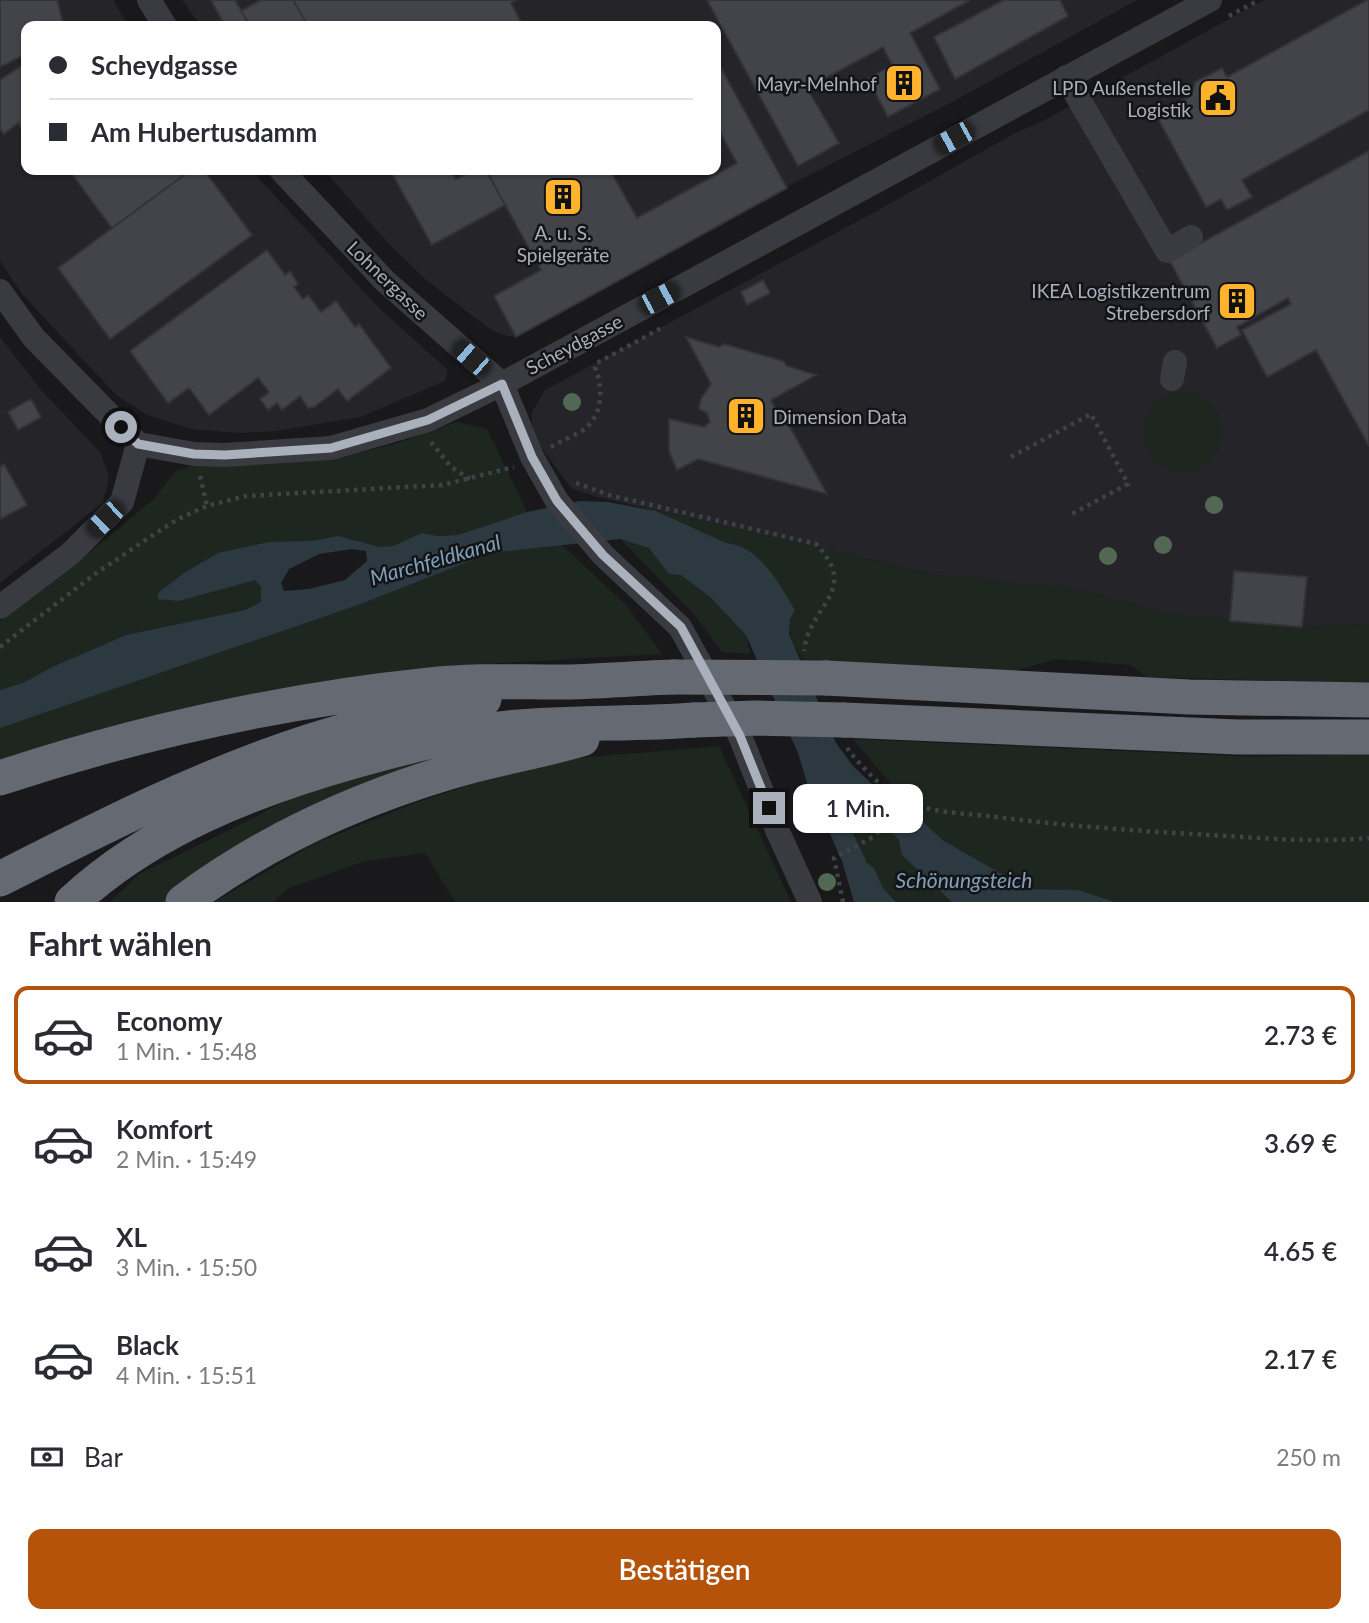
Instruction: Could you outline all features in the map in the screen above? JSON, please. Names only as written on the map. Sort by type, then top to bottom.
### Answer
[{"type":"highway","points":[[0,778],[103,747],[183,727],[330,698],[431,685],[501,681],[559,682],[818,671],[1175,696],[1369,700]]},
{"type":"highway","points":[[0,879],[116,820],[256,760],[370,724],[559,682]]},
{"type":"highway","points":[[72,902],[95,880],[121,862],[225,805],[325,769],[433,741],[497,729],[553,724],[632,724],[756,718],[845,732],[1369,737]]},
{"type":"highway","points":[[183,902],[248,858],[312,824],[354,806],[448,772],[632,724]]},
{"type":"street","points":[[149,0],[162,21]]},
{"type":"street","name":"Scheydgasse","points":[[138,444],[194,454],[225,455],[331,448],[422,422],[502,384],[1066,77],[1215,10]]},
{"type":"street","points":[[1066,77],[1167,250],[1191,237]]},
{"type":"street","name":"Lohnergasse","points":[[286,175],[385,281],[502,384]]},
{"type":"street","points":[[0,291],[34,338],[138,444],[122,502],[70,554],[0,607]]},
{"type":"street","points":[[502,384],[535,463],[557,501],[603,555],[681,627],[740,736],[778,832],[810,902]]},
{"type":"path","points":[[1215,10],[1259,0]]},
{"type":"path","points":[[0,647],[139,544],[178,519],[206,506],[246,496],[428,486],[471,479],[535,463],[587,427],[597,414],[601,380],[595,367],[597,363],[670,323]]},
{"type":"path","points":[[1011,457],[1091,414],[1128,484],[1068,516]]},
{"type":"path","points":[[422,422],[434,446],[451,467],[471,479]]},
{"type":"path","points":[[535,463],[609,495],[817,544],[834,569],[835,587],[806,636],[804,651],[818,671]]},
{"type":"path","points":[[845,732],[859,764],[881,784],[908,802],[942,810],[1045,824],[1120,830],[1275,839],[1369,838]]},
{"type":"path","points":[[843,902],[834,858],[859,845],[885,826],[908,802]]},
{"type":"shaded area","points":[[0,0],[113,0],[125,21],[21,21],[21,175],[256,175],[379,308],[448,370],[445,381],[361,417],[277,431],[240,433],[191,429],[147,415],[115,394],[22,294],[0,261]]},
{"type":"shaded area","points":[[182,0],[1137,0],[956,100],[796,182],[516,337],[502,335],[487,327],[425,279],[387,242],[328,175],[721,175],[721,21],[197,21]]},
{"type":"shaded area","points":[[1264,0],[1369,0],[1369,624],[1302,627],[1230,621],[1159,612],[1079,589],[938,575],[572,489],[537,442],[532,426],[532,412],[545,390]]},
{"type":"shaded area","points":[[0,337],[42,391],[101,453],[109,477],[103,503],[0,583]]},
{"type":"shaded area","points":[[1182,392],[1197,395],[1210,404],[1219,417],[1222,432],[1219,447],[1210,460],[1197,469],[1182,472],[1167,469],[1154,460],[1145,447],[1142,432],[1145,417],[1154,404],[1167,395]]},
{"type":"shaded area","points":[[457,422],[487,429],[527,512],[458,535],[438,536],[422,533],[393,546],[380,547],[338,536],[312,541],[240,583],[255,580],[261,586],[261,602],[245,610],[126,635],[50,668],[25,682],[0,690],[0,621],[78,562],[155,498],[174,472],[203,462],[322,461],[395,444]]},
{"type":"shaded area","points":[[594,496],[938,575],[1079,589],[1159,612],[1302,627],[1369,624],[1369,683],[1147,677],[1131,665],[1058,659],[1006,673],[802,659],[790,629],[795,610],[775,578],[749,551],[656,511]]},
{"type":"shaded area","points":[[620,539],[649,548],[669,573],[681,575],[710,597],[746,635],[750,654],[722,652],[693,613]]},
{"type":"shaded area","points":[[562,545],[626,605],[662,654],[429,667],[214,705],[0,762],[0,728],[361,604],[490,553]]},
{"type":"shaded area","points":[[853,739],[1254,757],[1369,753],[1369,902],[1115,902],[1078,890],[1028,889],[944,841],[923,822]]},
{"type":"shaded area","points":[[719,746],[791,902],[455,902],[425,853],[365,861],[289,888],[273,902],[214,902],[314,844],[415,803],[543,761]]},
{"type":"shaded area","points":[[453,749],[167,902],[110,902],[139,874],[248,821],[302,791]]},
{"type":"shaded area","points":[[856,804],[871,813],[896,836],[952,902],[896,902],[883,888],[874,868],[867,863],[850,827],[847,810]]},
{"type":"water","points":[[580,501],[608,502],[656,511],[749,551],[767,568],[795,610],[790,619],[789,634],[836,743],[853,766],[910,820],[923,822],[944,841],[1028,889],[1078,890],[1115,902],[952,902],[902,855],[899,840],[869,812],[856,804],[847,810],[850,827],[867,863],[874,868],[883,888],[896,902],[854,902],[842,861],[827,827],[805,802],[808,786],[798,753],[746,635],[710,597],[681,575],[669,574],[649,548],[620,539],[490,553],[361,604],[0,728],[0,690],[25,682],[50,668],[126,635],[245,610],[261,602],[261,587],[255,580],[179,601],[158,599],[158,593],[184,573],[218,553],[269,542],[312,541],[338,536],[380,547],[393,546],[422,533],[438,536],[458,535],[527,512]],"holes":[[[352,549],[366,551],[367,561],[345,580],[309,589],[284,591],[281,583],[289,569],[319,554]]]},
{"type":"building","points":[[0,0],[57,0],[63,21],[21,21],[21,56],[0,67]]},
{"type":"building","points":[[211,0],[235,0],[247,21],[222,21]]},
{"type":"building","points":[[261,0],[293,0],[305,21],[247,21],[241,11]]},
{"type":"building","points":[[293,0],[516,0],[511,3],[520,21],[305,21]]},
{"type":"building","name":"Mayr-Melnhof","points":[[707,0],[970,0],[910,33],[940,89],[888,117],[868,79],[892,65],[883,47],[807,88],[839,143],[798,166],[721,26],[721,21]]},
{"type":"building","points":[[1004,0],[1060,0],[1068,16],[955,79],[934,37]]},
{"type":"building","points":[[1367,0],[1369,110],[1242,180],[1252,197],[1227,210],[1221,199],[1206,207],[1156,115],[1191,96],[1195,82],[1222,68],[1227,77]]},
{"type":"building","points":[[21,66],[21,128],[18,123],[4,134],[0,129],[0,80]]},
{"type":"building","name":"A. u. S. Spielgeräte","points":[[721,68],[787,188],[516,337],[494,296],[541,270],[489,175],[613,175],[637,218],[715,175],[721,175],[721,172],[737,163],[721,134]]},
{"type":"building","name":"IKEA Logistikzentrum Strebersdorf","points":[[1369,151],[1369,446],[1316,350],[1267,377],[1242,330],[1291,304],[1288,298],[1237,327],[1241,335],[1217,348],[1167,256],[1194,247]]},
{"type":"building","points":[[73,175],[184,175],[112,228]]},
{"type":"building","points":[[184,175],[208,175],[252,235],[110,339],[58,268]]},
{"type":"building","points":[[393,175],[454,175],[456,179],[464,175],[489,175],[505,205],[432,245]]},
{"type":"building","points":[[267,250],[285,275],[290,271],[298,284],[294,287],[303,299],[308,295],[321,312],[336,301],[355,327],[359,324],[391,368],[347,401],[338,389],[314,407],[308,408],[300,396],[282,410],[277,403],[268,410],[260,399],[269,392],[258,378],[209,415],[189,388],[168,403],[130,351]]},
{"type":"building","points":[[763,280],[770,293],[747,305],[741,292]]},
{"type":"building","name":"Dimension Data","points":[[686,337],[719,347],[724,344],[783,361],[787,366],[816,375],[771,400],[778,413],[781,411],[827,494],[698,459],[677,470],[669,451],[669,419],[704,427],[710,422],[707,413],[699,409],[701,399],[711,384]]},
{"type":"building","points":[[31,399],[41,417],[18,430],[8,412]]},
{"type":"building","points":[[4,464],[27,505],[0,519],[0,467]]},
{"type":"building","points":[[1234,571],[1307,577],[1302,627],[1230,621]]},
{"type":"place","name":"Mayr-Melnhof","points":[[904,83]]},
{"type":"place","name":"LPD Außenstelle Logistik","points":[[1218,98]]},
{"type":"place","name":"A. u. S. Spielgeräte","points":[[563,197]]},
{"type":"place","name":"IKEA Logistikzentrum Strebersdorf","points":[[1237,301]]},
{"type":"place","name":"Dimension Data","points":[[746,416]]},
{"type":"route","points":[[121,427],[138,444],[194,454],[225,455],[331,448],[428,420],[502,384],[537,469],[557,501],[603,555],[681,627],[740,736],[769,808]]},
{"type":"water label","name":"Marchfeldkanal","points":[[435,559]]},
{"type":"water label","name":"Schönungsteich","points":[[964,879]]}]
